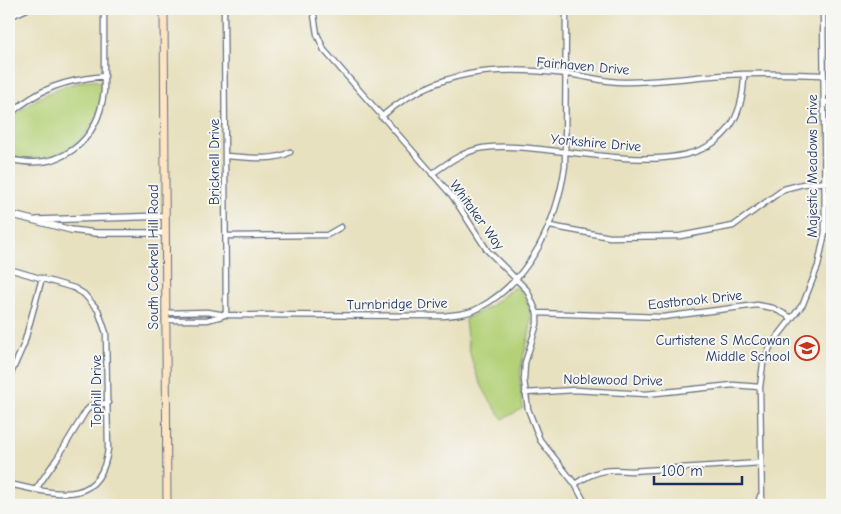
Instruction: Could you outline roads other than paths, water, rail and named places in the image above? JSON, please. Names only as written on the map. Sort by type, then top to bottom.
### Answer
[{"type":"main road","name":"South Cockrell Hill Road","points":[[164,9],[167,505]]},
{"type":"street","points":[[9,17],[27,9]]},
{"type":"street","points":[[9,160],[44,162],[70,152],[81,144],[99,118],[103,105],[105,76],[104,9]]},
{"type":"street","name":"Bricknell Drive","points":[[224,9],[226,315]]},
{"type":"street","name":"Whitaker Way","points":[[313,9],[317,34],[324,50],[453,197],[487,250],[527,290],[537,313]]},
{"type":"street","name":"Turnbridge Drive","points":[[165,316],[208,312],[226,315],[442,316],[462,314],[478,308],[516,278],[550,226],[562,190],[567,74],[566,9]]},
{"type":"street","name":"Majestic Meadows Drive","points":[[762,505],[760,387],[767,354],[802,304],[818,266],[825,232],[824,9]]},
{"type":"street","name":"Fairhaven Drive","points":[[381,116],[410,95],[434,83],[458,75],[504,71],[567,74],[615,82],[650,82],[744,74],[824,74]]},
{"type":"street","name":"Yorkshire Drive","points":[[432,174],[456,158],[482,148],[565,151],[602,157],[638,159],[670,158],[695,153],[711,144],[736,117],[742,101],[744,74]]},
{"type":"street","points":[[9,115],[27,99],[50,87],[78,79],[105,76]]},
{"type":"street","points":[[824,102],[832,103]]},
{"type":"street","points":[[225,156],[274,157],[284,156],[290,152]]},
{"type":"street","points":[[550,226],[610,237],[680,236],[733,226],[784,189],[802,184],[832,182]]},
{"type":"street","points":[[9,214],[35,220],[50,226],[88,232],[164,233]]},
{"type":"street","points":[[35,220],[50,218],[165,216]]},
{"type":"street","points":[[226,236],[327,235],[341,227]]},
{"type":"street","name":"Tophill Drive","points":[[9,269],[74,288],[98,310],[106,332],[108,403],[108,449],[104,468],[100,475],[82,490],[71,494],[59,495],[9,484]]},
{"type":"street","points":[[9,378],[24,344],[42,278]]},
{"type":"street","name":"Eastbrook Drive","points":[[537,313],[663,317],[757,305],[773,308],[792,318]]},
{"type":"street","points":[[537,313],[537,324],[525,363],[525,393],[528,409],[540,440],[575,484],[586,505]]},
{"type":"street","name":"Turnbridge Drive","points":[[165,316],[208,320],[226,315]]},
{"type":"street","name":"Noblewood Drive","points":[[525,393],[575,390],[646,394],[733,385],[760,387]]},
{"type":"street","points":[[36,489],[63,450],[86,411],[92,405],[108,403]]},
{"type":"street","points":[[575,484],[596,471],[610,469],[640,471],[761,463]]},
{"type":"street","name":"Majestic Meadows Drive","points":[[758,505],[762,487]]},
{"type":"place","name":"Curtistene S McCowan Middle School","points":[[807,348]]}]
